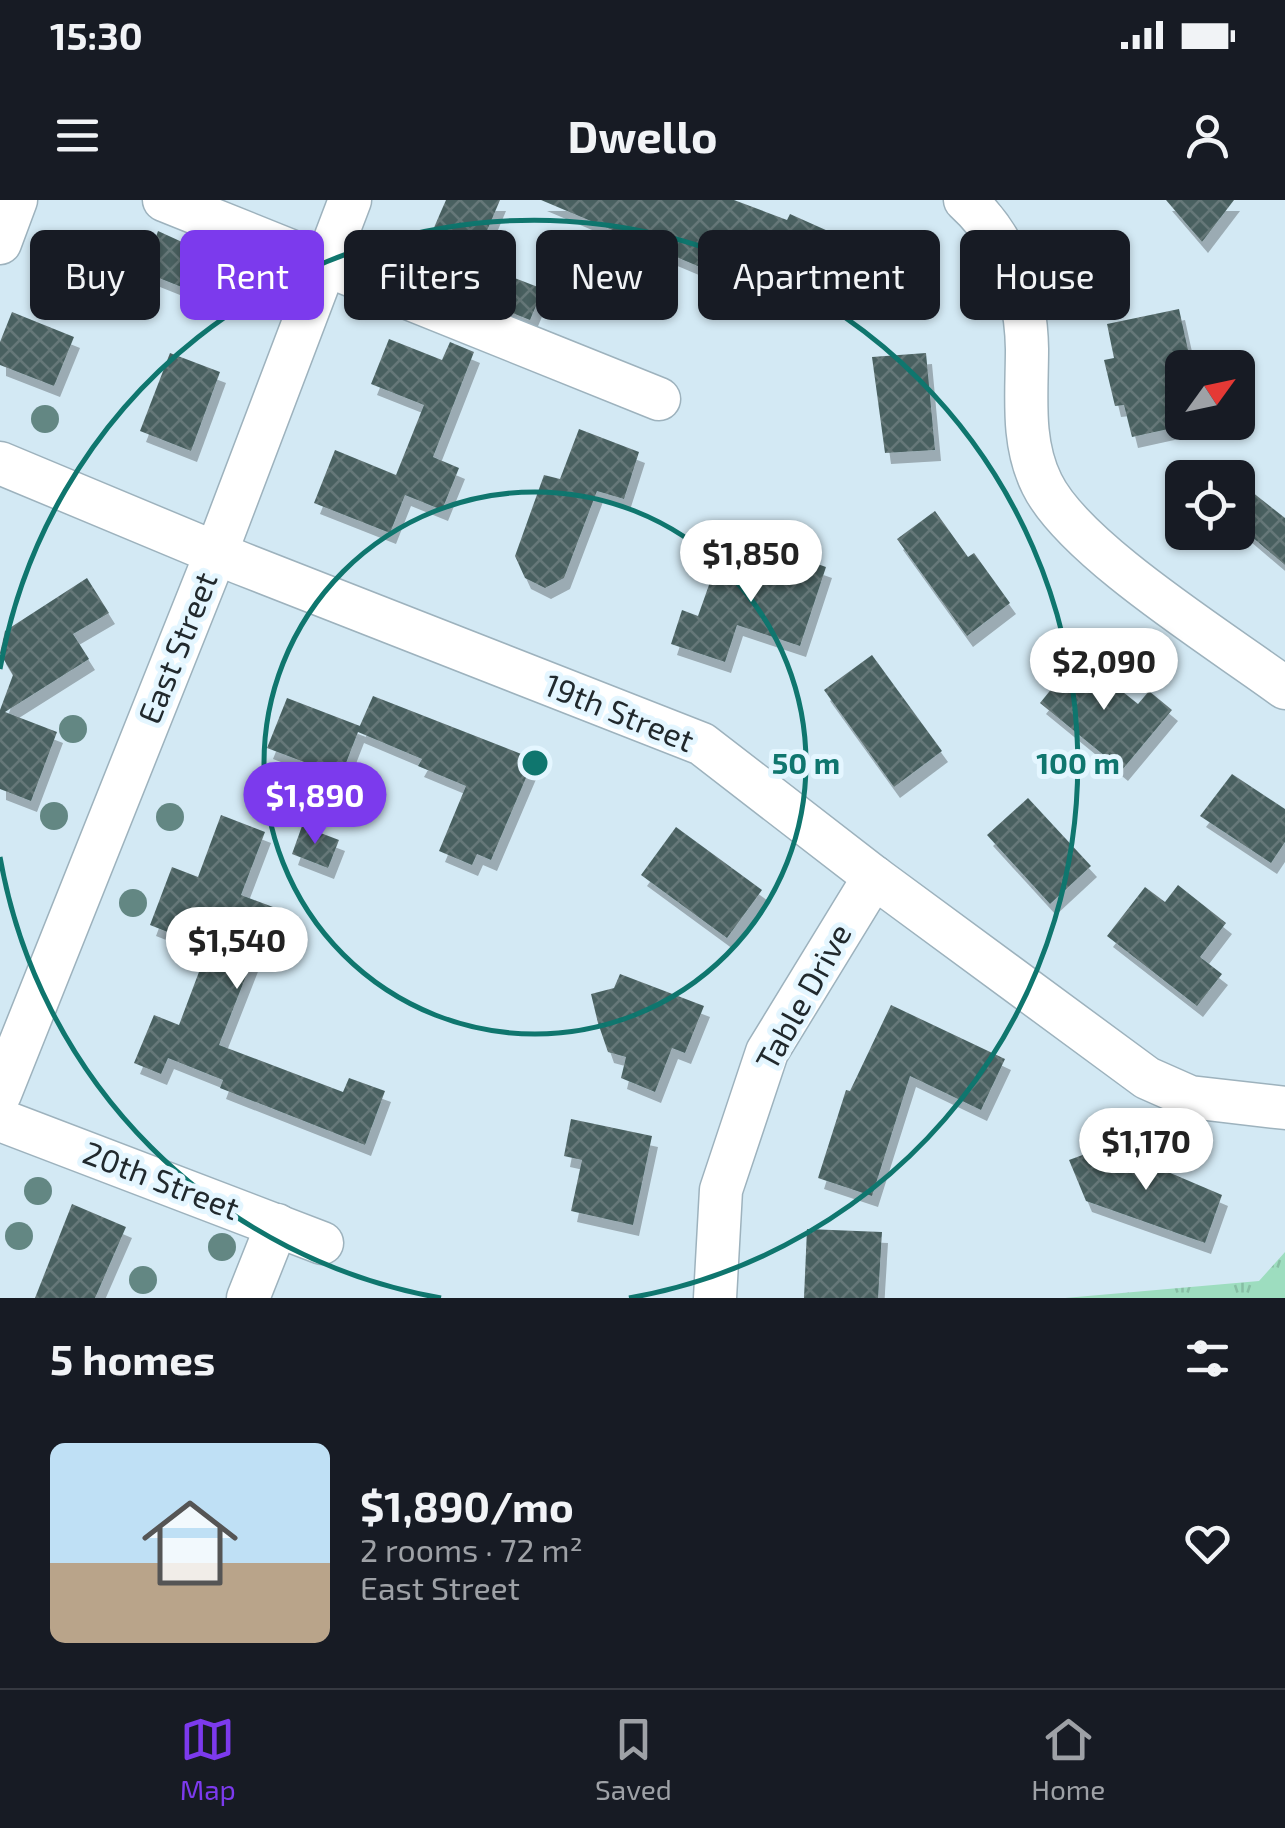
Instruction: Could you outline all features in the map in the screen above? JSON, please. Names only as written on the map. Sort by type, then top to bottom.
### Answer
[{"type":"street","points":[[0,242],[16,200]]},
{"type":"street","points":[[164,200],[659,399]]},
{"type":"street","name":"East Street","points":[[0,1094],[216,553],[350,200]]},
{"type":"street","points":[[965,200],[982,215],[1016,273],[1027,346],[1025,419],[1042,485],[1092,544],[1285,688]]},
{"type":"street","name":"19th Street","points":[[0,463],[216,553],[702,744],[874,877],[1147,1078],[1190,1097],[1285,1108]]},
{"type":"street","name":"Table Drive","points":[[715,1298],[721,1190],[767,1052],[874,877]]},
{"type":"street","name":"20th Street","points":[[0,1120],[322,1243]]},
{"type":"street","points":[[248,1298],[277,1225]]},
{"type":"green space","points":[[1285,1252],[1285,1298],[1065,1298],[1259,1281]]},
{"type":"building","points":[[446,200],[500,200],[487,230],[433,230]]},
{"type":"building","points":[[541,200],[734,200],[787,220],[790,214],[826,230],[698,230],[698,266],[678,258],[678,230],[612,230]]},
{"type":"building","points":[[1166,200],[1234,200],[1202,242]]},
{"type":"building","points":[[160,232],[180,241],[180,286],[160,278]]},
{"type":"building","points":[[516,279],[536,286],[536,306],[530,320],[516,314]]},
{"type":"building","points":[[1179,309],[1188,350],[1165,350],[1165,430],[1132,437],[1124,405],[1115,406],[1104,360],[1114,358],[1107,324]]},
{"type":"building","points":[[12,312],[74,337],[54,386],[0,365],[0,342]]},
{"type":"building","points":[[389,339],[442,360],[450,342],[474,352],[433,457],[459,468],[442,510],[405,495],[390,533],[314,503],[335,450],[396,475],[424,405],[371,384]]},
{"type":"building","points":[[170,353],[220,372],[191,451],[140,431]]},
{"type":"building","points":[[926,353],[935,450],[885,453],[872,357]]},
{"type":"building","points":[[579,429],[639,452],[624,499],[597,491],[564,578],[545,588],[525,578],[515,556],[544,475],[560,479]]},
{"type":"building","points":[[1255,494],[1285,518],[1285,565],[1255,539]]},
{"type":"building","points":[[935,511],[968,557],[974,553],[1010,603],[967,636],[897,539]]},
{"type":"building","points":[[721,551],[782,573],[789,554],[826,567],[800,646],[737,625],[725,662],[671,644],[682,610],[698,616]]},
{"type":"building","points":[[87,578],[109,613],[73,634],[89,659],[5,712],[57,732],[31,801],[0,789],[0,710],[13,675],[0,653],[5,631]]},
{"type":"building","points":[[872,655],[942,751],[894,787],[824,690]]},
{"type":"building","points":[[1078,656],[1138,704],[1149,691],[1172,710],[1122,770],[1040,703]]},
{"type":"building","points":[[373,696],[534,759],[491,860],[477,854],[472,865],[439,851],[466,786],[418,766],[422,759],[358,732],[341,776],[267,748],[287,698],[360,726]]},
{"type":"building","points":[[1232,774],[1285,809],[1285,842],[1271,863],[1200,816]]},
{"type":"building","points":[[1028,798],[1091,866],[1050,904],[987,835]]},
{"type":"building","points":[[221,815],[265,832],[241,895],[273,907],[219,1045],[343,1092],[349,1078],[385,1091],[365,1145],[220,1088],[223,1080],[168,1058],[161,1074],[134,1063],[154,1015],[179,1025],[208,948],[150,925],[172,867],[198,877]]},
{"type":"building","points":[[302,826],[339,840],[328,868],[292,854]]},
{"type":"building","points":[[676,827],[762,890],[727,938],[641,875]]},
{"type":"building","points":[[1178,885],[1226,923],[1200,957],[1222,974],[1197,1006],[1107,936],[1145,887],[1165,902]]},
{"type":"building","points":[[620,974],[704,1006],[685,1053],[672,1048],[655,1092],[621,1078],[626,1057],[608,1052],[598,1023],[591,994],[614,988]]},
{"type":"building","points":[[891,1005],[1005,1059],[981,1110],[910,1076],[872,1196],[818,1178],[846,1090],[850,1091]]},
{"type":"building","points":[[571,1119],[652,1136],[633,1225],[571,1211],[582,1160],[564,1156]]},
{"type":"building","points":[[1107,1146],[1222,1195],[1205,1243],[1086,1201],[1069,1160]]},
{"type":"building","points":[[72,1204],[126,1227],[95,1298],[35,1298]]},
{"type":"building","points":[[807,1229],[882,1232],[878,1298],[804,1298]]}]
